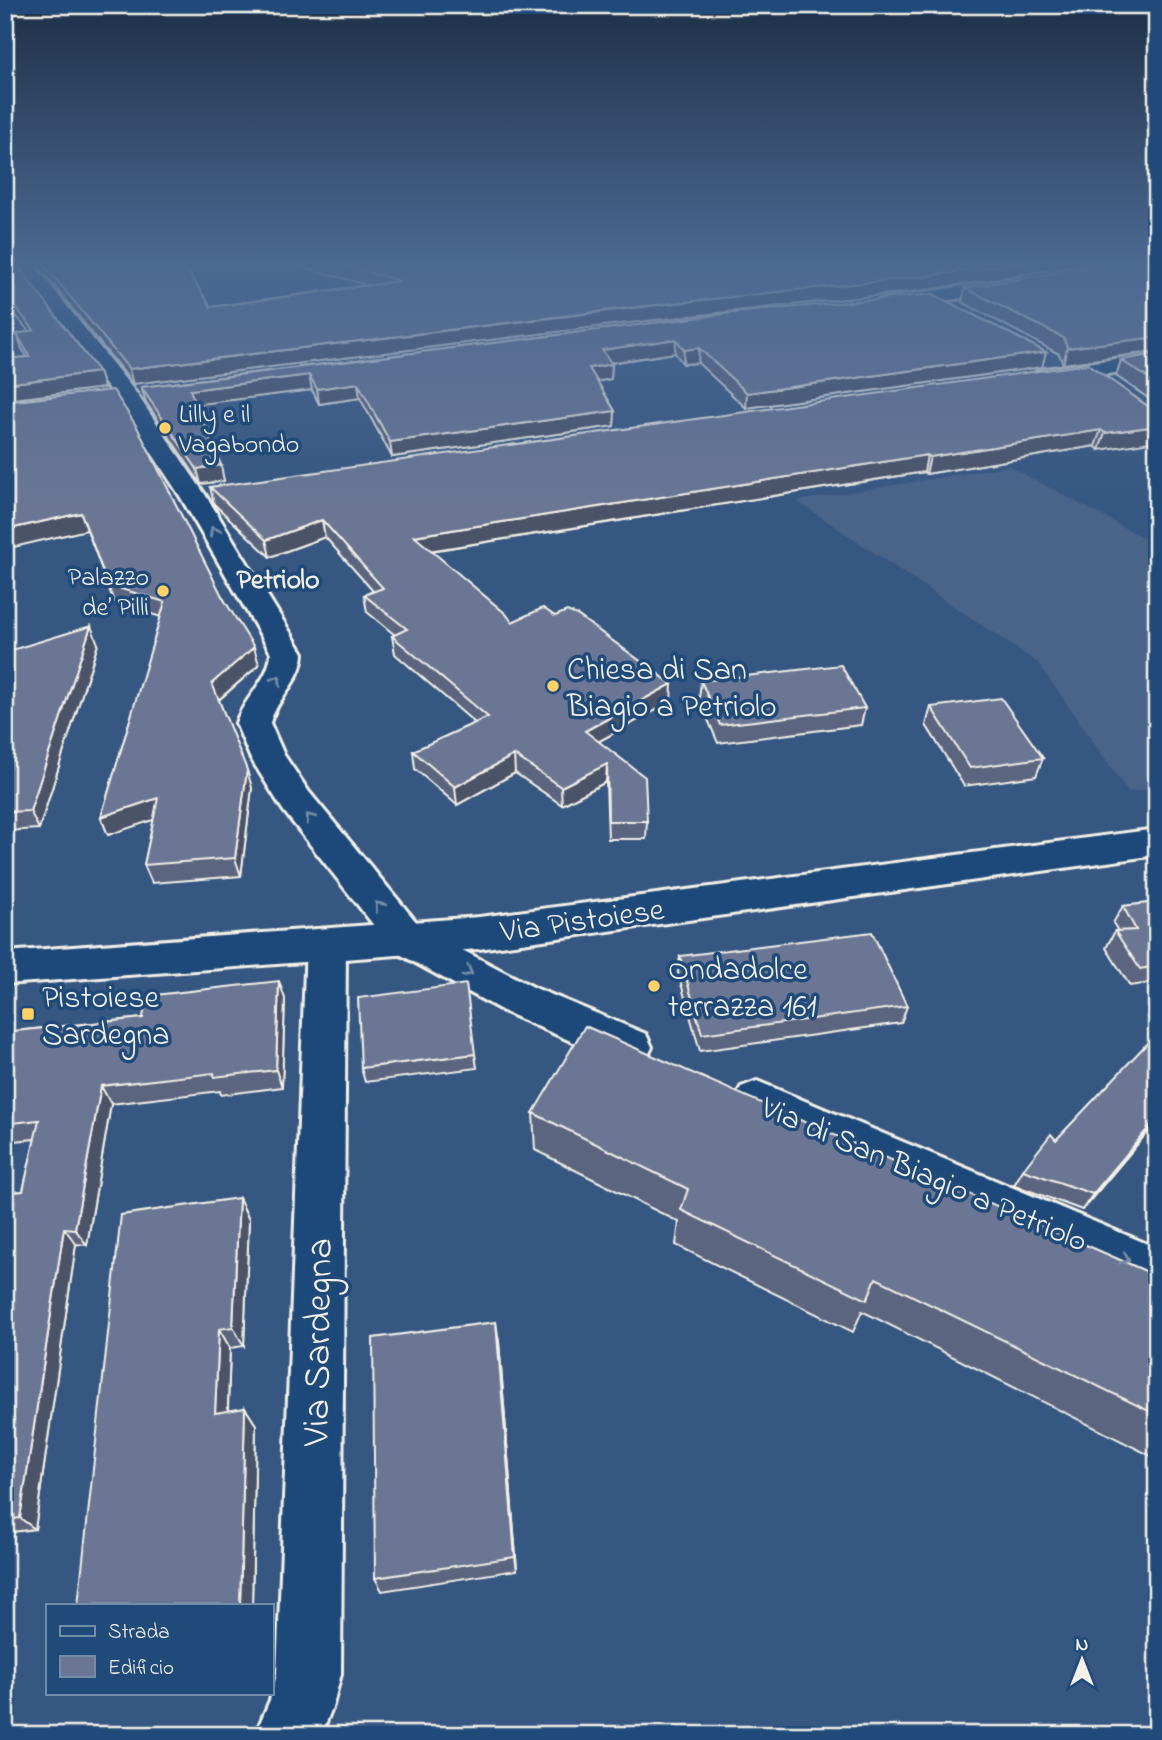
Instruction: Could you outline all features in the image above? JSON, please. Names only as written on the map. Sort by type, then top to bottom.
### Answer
[{"type":"street","points":[[88,342],[127,396],[205,494],[287,653],[283,672],[254,717],[255,729],[267,757],[296,801],[408,940],[520,1000],[673,1065]]},
{"type":"street","points":[[1027,379],[1157,360]]},
{"type":"street","points":[[1089,370],[1118,390]]},
{"type":"street","name":"Via Pistoiese","points":[[5,968],[480,933],[1157,842]]},
{"type":"street","name":"Via Sardegna","points":[[288,1735],[301,1705],[309,1674],[326,945]]},
{"type":"street","name":"Via di San Biagio a Petriolo","points":[[724,1087],[1157,1273]]},
{"type":"shaded area","points":[[1009,466],[1157,545],[1157,788],[1128,792],[1038,663],[797,501]]},
{"type":"building","points":[[22,342],[76,342],[99,372],[5,384],[5,359],[30,357]]},
{"type":"building","points":[[107,342],[348,342],[129,369]]},
{"type":"building","points":[[499,342],[654,342],[602,350],[612,364],[589,368],[615,411],[390,442],[358,383],[317,389],[309,375],[190,390],[221,465],[197,469],[141,387]]},
{"type":"building","points":[[678,342],[1027,342],[1046,352],[747,393],[699,348],[684,350]]},
{"type":"building","points":[[1065,342],[1114,342],[1067,348]]},
{"type":"building","points":[[1157,354],[1157,384],[1121,360]]},
{"type":"building","points":[[1088,364],[1157,410],[1157,426],[1105,433],[1101,430],[930,457],[927,455],[414,536],[512,622],[543,608],[555,616],[567,611],[577,615],[672,684],[585,731],[645,777],[647,821],[608,821],[607,764],[561,787],[514,755],[455,787],[413,751],[488,717],[392,636],[407,629],[364,595],[383,588],[322,520],[266,540],[210,487]]},
{"type":"building","points":[[113,390],[137,427],[223,598],[254,647],[212,683],[247,770],[235,858],[144,865],[158,798],[101,817],[165,602],[108,585],[81,513],[5,530],[5,402]]},
{"type":"building","points":[[91,626],[30,811],[5,812],[5,652]]},
{"type":"building","points":[[841,665],[865,708],[720,725],[701,681]]},
{"type":"building","points":[[1001,698],[1043,758],[970,768],[931,707]]},
{"type":"building","points":[[1157,902],[1157,966],[1140,969],[1115,931],[1136,930],[1123,906]]},
{"type":"building","points":[[872,932],[907,1006],[702,1034],[680,956]]},
{"type":"building","points":[[279,981],[276,1070],[214,1077],[214,1073],[101,1086],[75,1229],[64,1228],[20,1518],[5,1520],[5,1193],[23,1191],[39,1120],[5,1124],[5,1032],[143,1018],[146,996]]},
{"type":"building","points":[[466,984],[475,1054],[361,1068],[358,998]]},
{"type":"building","points":[[585,1026],[1157,1276],[1157,1415],[876,1278],[867,1300],[681,1210],[688,1189],[533,1113]]},
{"type":"building","points":[[1156,1034],[1157,1118],[1093,1194],[1023,1170],[1051,1134],[1056,1140]]},
{"type":"building","points":[[239,1198],[233,1327],[219,1329],[215,1413],[245,1408],[240,1604],[78,1604],[121,1215]]},
{"type":"building","points":[[496,1322],[515,1557],[375,1578],[373,1338]]},
{"type":"place","name":"Lilly e il Vagabondo","points":[[165,428]]},
{"type":"place","name":"Palazzo de’ Pilli","points":[[163,591]]},
{"type":"place","name":"Chiesa di San Biagio a Petriolo","points":[[553,686]]},
{"type":"place","name":"Ondadolce terrazza 161","points":[[654,986]]},
{"type":"place","name":"Pistoiese Sardegna","points":[[28,1014]]},
{"type":"district","name":"Petriolo","points":[[278,578]]}]
